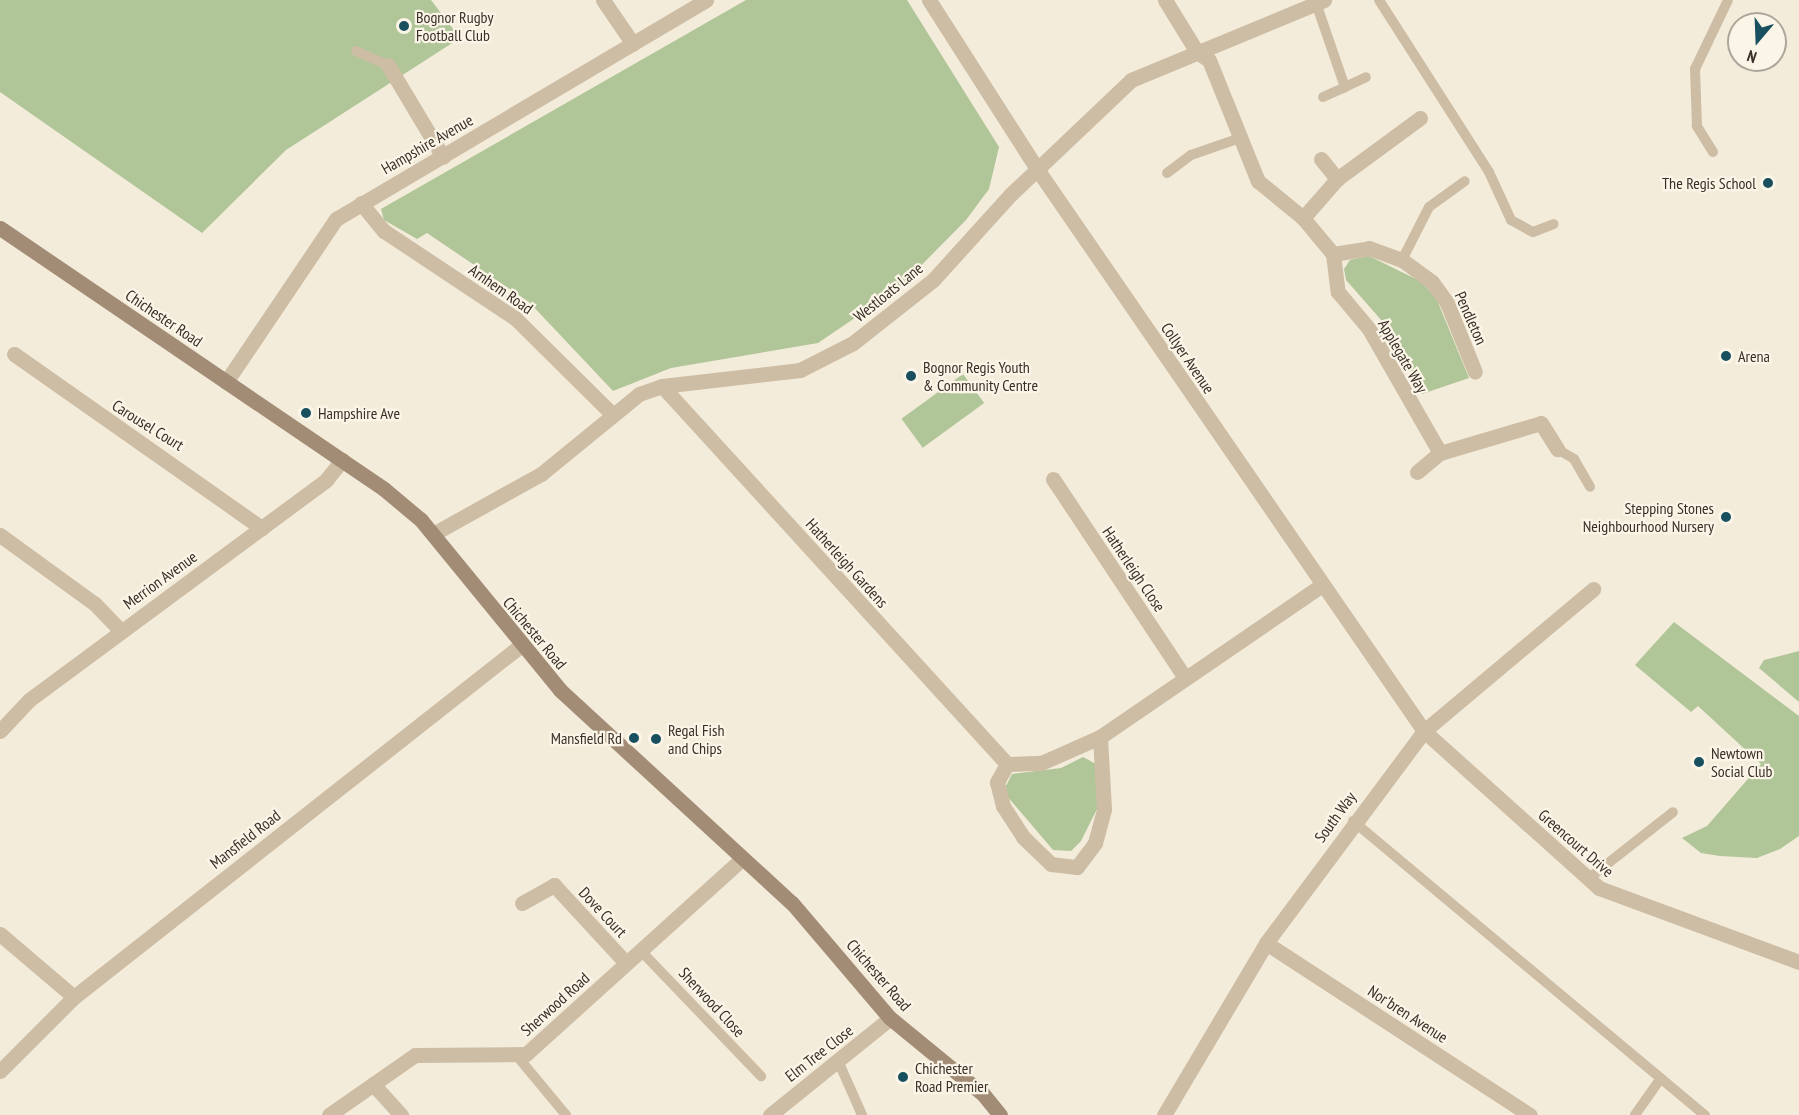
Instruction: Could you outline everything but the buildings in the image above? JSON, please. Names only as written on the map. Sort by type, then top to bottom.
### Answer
[{"type":"main road","name":"Chichester Road","points":[[0,228],[342,459],[433,534],[520,646],[603,733],[792,903],[890,1018],[983,1094],[1000,1115]]},
{"type":"street","points":[[603,0],[633,44]]},
{"type":"street","name":"Hampshire Avenue","points":[[226,381],[300,265],[336,219],[706,0]]},
{"type":"street","name":"Collyer Avenue","points":[[929,0],[1037,169],[1424,731]]},
{"type":"street","points":[[1165,0],[1197,51],[1209,60],[1258,181],[1303,218],[1333,254]]},
{"type":"street","name":"Westloats Lane","points":[[433,534],[532,480],[612,414],[662,386],[800,370],[853,343],[933,280],[1037,169],[1131,80],[1320,2]]},
{"type":"street","points":[[388,65],[443,157]]},
{"type":"street","points":[[1303,218],[1337,179],[1420,118]]},
{"type":"street","points":[[1322,159],[1337,179]]},
{"type":"street","name":"Arnhem Road","points":[[361,203],[384,231],[515,318],[612,414]]},
{"type":"street","name":"Pendleton","points":[[1333,254],[1369,248],[1402,260],[1432,282],[1447,303],[1475,372]]},
{"type":"street","name":"Applegate Way","points":[[1333,254],[1338,292],[1369,329],[1440,453]]},
{"type":"street","name":"Carousel Court","points":[[14,354],[262,528]]},
{"type":"street","name":"Hatherleigh Gardens","points":[[662,386],[1007,765]]},
{"type":"street","points":[[1417,472],[1440,453],[1541,423],[1557,449]]},
{"type":"street","name":"Merrion Avenue","points":[[0,731],[29,700],[326,480],[342,459]]},
{"type":"street","name":"Hatherleigh Close","points":[[1053,479],[1185,678]]},
{"type":"street","points":[[0,536],[95,604],[121,631]]},
{"type":"street","points":[[1100,737],[1104,809],[1095,843],[1077,867],[1051,864],[1023,837],[1003,806],[997,782],[1007,765],[1041,763],[1100,737],[1322,585]]},
{"type":"street","name":"South Way","points":[[1164,1115],[1266,943],[1353,821],[1424,731],[1593,589]]},
{"type":"street","name":"Mansfield Road","points":[[0,1071],[74,997],[520,646]]},
{"type":"street","name":"Greencourt Drive","points":[[1424,731],[1588,879],[1615,897],[1799,962]]},
{"type":"street","name":"Sherwood Road","points":[[329,1115],[415,1055],[517,1056],[535,1048],[742,859]]},
{"type":"street","name":"Dove Court","points":[[522,903],[554,885],[626,963]]},
{"type":"street","points":[[0,934],[74,997]]},
{"type":"street","name":"Nor'bren Avenue","points":[[1266,943],[1530,1115]]},
{"type":"street","name":"Elm Tree Close","points":[[770,1115],[839,1063],[890,1018]]},
{"type":"street","points":[[373,1084],[401,1115]]},
{"type":"lane","points":[[1379,0],[1489,172],[1511,220],[1533,232],[1554,224]]},
{"type":"lane","points":[[1713,152],[1697,126],[1695,69],[1728,0]]},
{"type":"lane","points":[[1320,2],[1345,87]]},
{"type":"lane","points":[[356,51],[388,65]]},
{"type":"lane","points":[[1323,97],[1366,77]]},
{"type":"lane","points":[[1167,173],[1191,155],[1240,138]]},
{"type":"lane","points":[[1402,260],[1428,207],[1465,181]]},
{"type":"lane","points":[[1557,449],[1574,459],[1590,487]]},
{"type":"lane","points":[[1588,879],[1673,812]]},
{"type":"lane","points":[[1353,821],[1705,1115]]},
{"type":"lane","name":"Sherwood Close","points":[[640,950],[761,1076]]},
{"type":"lane","points":[[517,1056],[566,1115]]},
{"type":"lane","points":[[839,1063],[861,1115]]},
{"type":"lane","points":[[1635,1115],[1661,1078]]},
{"type":"green space","points":[[0,0],[431,0],[460,38],[286,150],[202,233],[0,92]]},
{"type":"green space","points":[[746,0],[907,0],[999,147],[989,189],[966,220],[899,288],[818,343],[671,368],[613,391],[529,302],[427,233],[417,239],[384,220],[381,209]]},
{"type":"green space","points":[[1369,256],[1422,282],[1437,300],[1469,378],[1422,394],[1390,330],[1346,280],[1344,269],[1350,260]]},
{"type":"green space","points":[[963,374],[984,403],[923,448],[902,419]]},
{"type":"green space","points":[[1674,622],[1799,716],[1799,836],[1780,849],[1757,858],[1720,856],[1701,853],[1682,838],[1707,826],[1761,764],[1698,706],[1691,712],[1635,665]]},
{"type":"green space","points":[[1799,651],[1799,702],[1759,668],[1764,660]]},
{"type":"green space","points":[[1083,757],[1096,764],[1099,805],[1081,841],[1071,851],[1053,850],[1007,796],[1006,786],[1012,774],[1061,768]]},
{"type":"place","name":"Bognor Rugby Football Club","points":[[404,26]]},
{"type":"place","name":"The Regis School","points":[[1768,183]]},
{"type":"place","name":"Arena","points":[[1726,356]]},
{"type":"place","name":"Bognor Regis Youth & Community Centre","points":[[911,376]]},
{"type":"place","name":"Hampshire Ave","points":[[306,413]]},
{"type":"place","name":"Stepping Stones Neighbourhood Nursery","points":[[1726,517]]},
{"type":"place","name":"Mansfield Rd","points":[[634,738]]},
{"type":"place","name":"Regal Fish and Chips","points":[[656,739]]},
{"type":"place","name":"Newtown Social Club","points":[[1699,762]]},
{"type":"place","name":"Chichester Road Premier","points":[[903,1077]]}]
